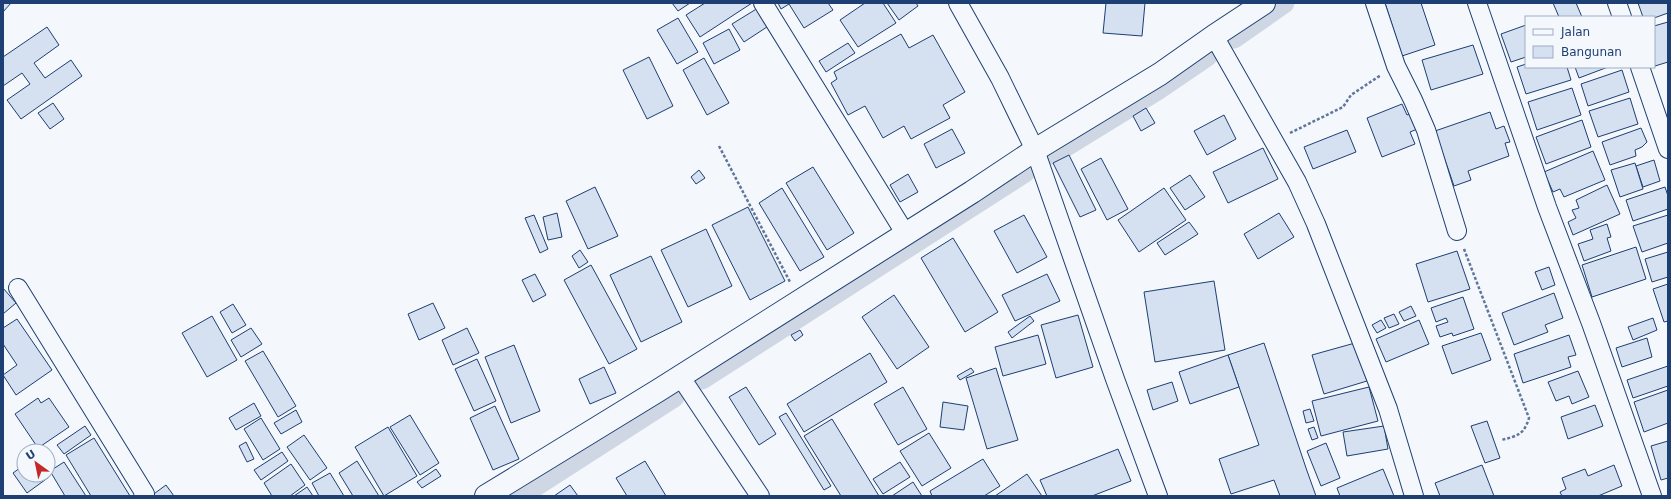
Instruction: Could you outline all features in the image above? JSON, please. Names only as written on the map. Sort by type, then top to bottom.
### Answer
[{"type":"main road","points":[[486,496],[800,301],[905,233],[972,192],[1035,150],[1160,74],[1264,3]]},
{"type":"street","points":[[763,3],[905,233]]},
{"type":"street","points":[[958,3],[1000,78],[1035,150],[1115,379],[1158,496]]},
{"type":"street","points":[[1376,3],[1396,66],[1426,130],[1457,231]]},
{"type":"street","points":[[1477,3],[1547,207],[1591,323],[1652,496]]},
{"type":"street","points":[[1617,3],[1622,16]]},
{"type":"street","points":[[1214,36],[1296,182],[1326,251],[1388,409],[1414,496]]},
{"type":"street","points":[[1640,68],[1668,149]]},
{"type":"street","points":[[18,288],[145,494],[143,496]]},
{"type":"street","points":[[680,376],[760,496]]},
{"type":"path","points":[[1273,141],[1342,107],[1351,94],[1396,66]]},
{"type":"path","points":[[719,146],[800,301]]},
{"type":"path","points":[[1457,231],[1529,418],[1525,429],[1517,436],[1501,440]]},
{"type":"building","points":[[3,3],[11,3],[3,12]]},
{"type":"building","points":[[672,3],[690,3],[678,11]]},
{"type":"building","points":[[705,3],[752,3],[700,37],[686,15]]},
{"type":"building","points":[[778,3],[828,3],[833,10],[804,28],[789,4],[781,9]]},
{"type":"building","points":[[865,3],[883,3],[896,23],[858,47],[840,20]]},
{"type":"building","points":[[887,3],[916,3],[918,6],[899,20]]},
{"type":"building","points":[[1106,3],[1145,3],[1142,36],[1103,33]]},
{"type":"building","points":[[1385,3],[1421,3],[1435,45],[1402,56]]},
{"type":"building","points":[[1553,3],[1576,3],[1582,16],[1559,16]]},
{"type":"building","points":[[1638,3],[1668,3],[1668,13],[1655,18],[1655,16],[1643,16]]},
{"type":"building","points":[[758,8],[770,25],[744,42],[732,24]]},
{"type":"building","points":[[678,18],[698,52],[677,64],[657,30]]},
{"type":"building","points":[[1668,22],[1668,62],[1655,66],[1655,26]]},
{"type":"building","points":[[1525,25],[1525,57],[1511,62],[1501,34]]},
{"type":"building","points":[[47,27],[59,45],[34,63],[45,78],[71,60],[82,76],[21,119],[7,100],[30,84],[22,73],[3,86],[3,57]]},
{"type":"building","points":[[729,29],[740,50],[714,64],[703,43]]},
{"type":"building","points":[[901,34],[909,48],[933,35],[965,92],[943,105],[950,118],[911,139],[904,126],[883,138],[865,106],[848,115],[831,83],[837,79],[834,72]]},
{"type":"building","points":[[848,43],[855,53],[826,72],[819,61]]},
{"type":"building","points":[[1473,45],[1483,74],[1431,90],[1422,60]]},
{"type":"building","points":[[649,57],[673,106],[647,119],[623,70]]},
{"type":"building","points":[[704,58],[729,103],[707,115],[683,70]]},
{"type":"building","points":[[1525,64],[1525,68],[1567,68],[1571,80],[1526,94],[1517,67]]},
{"type":"building","points":[[1575,68],[1605,68],[1579,78]]},
{"type":"building","points":[[1622,70],[1629,92],[1588,106],[1581,84]]},
{"type":"building","points":[[1572,88],[1581,115],[1537,130],[1528,102]]},
{"type":"building","points":[[1630,98],[1638,124],[1598,137],[1589,111]]},
{"type":"building","points":[[53,103],[64,119],[50,129],[38,113]]},
{"type":"building","points":[[1402,104],[1407,115],[1414,112],[1420,128],[1410,132],[1415,144],[1382,157],[1367,118]]},
{"type":"building","points":[[1146,108],[1155,123],[1141,131],[1133,116]]},
{"type":"building","points":[[1490,112],[1496,129],[1504,126],[1510,142],[1505,143],[1509,156],[1468,171],[1471,180],[1454,186],[1435,131]]},
{"type":"building","points":[[1224,115],[1236,139],[1207,155],[1194,131]]},
{"type":"building","points":[[1582,120],[1591,147],[1546,164],[1536,137]]},
{"type":"building","points":[[1641,128],[1647,142],[1642,147],[1635,150],[1636,156],[1610,165],[1602,142]]},
{"type":"building","points":[[952,129],[965,153],[936,168],[924,144]]},
{"type":"building","points":[[1347,130],[1356,152],[1313,169],[1304,147]]},
{"type":"building","points":[[1263,148],[1278,179],[1228,203],[1213,172]]},
{"type":"building","points":[[1593,151],[1605,180],[1564,197],[1560,189],[1553,192],[1544,172]]},
{"type":"building","points":[[1069,155],[1096,210],[1080,217],[1053,163]]},
{"type":"building","points":[[1101,158],[1128,209],[1107,220],[1081,169]]},
{"type":"building","points":[[1654,160],[1660,181],[1643,187],[1636,166]]},
{"type":"building","points":[[1635,163],[1643,189],[1620,197],[1611,170]]},
{"type":"building","points":[[813,167],[854,233],[827,250],[786,183]]},
{"type":"building","points":[[699,170],[705,178],[696,184],[691,177]]},
{"type":"building","points":[[908,174],[918,192],[900,202],[890,185]]},
{"type":"building","points":[[1190,175],[1205,197],[1185,210],[1170,188]]},
{"type":"building","points":[[1607,185],[1620,214],[1573,235],[1568,222],[1576,218],[1572,210],[1579,208],[1576,200]]},
{"type":"building","points":[[595,187],[618,236],[588,249],[566,201]]},
{"type":"building","points":[[1665,187],[1668,196],[1668,209],[1633,221],[1626,200]]},
{"type":"building","points":[[782,188],[824,257],[800,271],[759,203]]},
{"type":"building","points":[[1164,188],[1186,220],[1139,252],[1118,220]]},
{"type":"building","points":[[748,207],[785,281],[750,300],[712,225]]},
{"type":"building","points":[[557,213],[562,237],[548,240],[543,217]]},
{"type":"building","points":[[1279,213],[1294,237],[1258,259],[1244,234]]},
{"type":"building","points":[[534,215],[548,249],[540,253],[525,218]]},
{"type":"building","points":[[1024,215],[1047,257],[1017,273],[994,231]]},
{"type":"building","points":[[1668,215],[1668,243],[1642,252],[1633,226]]},
{"type":"building","points":[[1189,222],[1198,234],[1165,255],[1157,243]]},
{"type":"building","points":[[1607,224],[1611,237],[1607,238],[1611,251],[1584,261],[1578,244],[1593,239],[1590,230]]},
{"type":"building","points":[[706,229],[732,286],[688,307],[661,250]]},
{"type":"building","points":[[953,238],[998,312],[965,332],[921,258]]},
{"type":"building","points":[[1636,247],[1646,279],[1592,297],[1582,265]]},
{"type":"building","points":[[580,250],[588,262],[579,268],[572,256]]},
{"type":"building","points":[[1457,251],[1470,289],[1428,302],[1416,264]]},
{"type":"building","points":[[1668,252],[1668,277],[1652,282],[1645,259]]},
{"type":"building","points":[[651,256],[682,322],[641,342],[610,275]]},
{"type":"building","points":[[591,265],[637,349],[609,364],[564,280]]},
{"type":"building","points":[[1549,267],[1555,285],[1542,290],[1535,272]]},
{"type":"building","points":[[535,274],[546,295],[533,302],[522,280]]},
{"type":"building","points":[[1047,274],[1060,301],[1015,321],[1002,295]]},
{"type":"building","points":[[1214,281],[1225,350],[1155,362],[1144,292]]},
{"type":"building","points":[[1668,284],[1668,321],[1664,322],[1653,289]]},
{"type":"building","points":[[3,288],[16,303],[3,314]]},
{"type":"building","points":[[1554,293],[1563,318],[1545,325],[1548,332],[1514,345],[1502,313]]},
{"type":"building","points":[[894,295],[929,347],[897,369],[862,317]]},
{"type":"building","points":[[1463,297],[1474,329],[1453,336],[1452,333],[1440,337],[1436,326],[1448,322],[1446,318],[1436,322],[1431,308]]},
{"type":"building","points":[[433,303],[445,328],[419,340],[408,314]]},
{"type":"building","points":[[233,304],[246,325],[232,333],[220,312]]},
{"type":"building","points":[[1411,306],[1416,316],[1404,321],[1399,312]]},
{"type":"building","points":[[1394,314],[1399,324],[1389,328],[1384,318]]},
{"type":"building","points":[[1078,315],[1093,367],[1056,378],[1041,325]]},
{"type":"building","points":[[212,316],[237,360],[207,377],[182,333]]},
{"type":"building","points":[[1030,316],[1034,321],[1012,338],[1008,332]]},
{"type":"building","points":[[1653,318],[1657,330],[1633,340],[1628,327]]},
{"type":"building","points":[[17,319],[52,370],[16,395],[3,375],[17,365],[3,344],[3,328]]},
{"type":"building","points":[[1381,320],[1386,328],[1377,333],[1372,325]]},
{"type":"building","points":[[1419,320],[1429,344],[1386,362],[1376,339]]},
{"type":"building","points":[[251,328],[262,344],[241,357],[231,340]]},
{"type":"building","points":[[467,328],[479,353],[453,365],[442,340]]},
{"type":"building","points":[[800,330],[803,335],[795,341],[791,335]]},
{"type":"building","points":[[1481,333],[1491,360],[1452,374],[1442,346]]},
{"type":"building","points":[[1038,335],[1046,364],[1003,376],[995,347]]},
{"type":"building","points":[[1569,335],[1576,355],[1568,357],[1571,367],[1523,383],[1514,354]]},
{"type":"building","points":[[1647,338],[1652,357],[1622,367],[1616,348]]},
{"type":"building","points":[[1264,343],[1316,496],[1280,496],[1274,480],[1231,494],[1219,459],[1259,445],[1228,355]]},
{"type":"building","points":[[1355,343],[1367,381],[1324,394],[1312,355]]},
{"type":"building","points":[[514,345],[540,411],[511,423],[485,357]]},
{"type":"building","points":[[263,351],[296,406],[278,417],[245,361]]},
{"type":"building","points":[[870,353],[887,382],[804,432],[787,404]]},
{"type":"building","points":[[1228,355],[1239,387],[1190,404],[1179,372]]},
{"type":"building","points":[[477,359],[496,401],[474,411],[455,369]]},
{"type":"building","points":[[1668,366],[1668,386],[1633,398],[1627,380]]},
{"type":"building","points":[[604,367],[616,393],[590,404],[579,379]]},
{"type":"building","points":[[971,368],[974,372],[960,380],[957,376]]},
{"type":"building","points":[[996,368],[1018,440],[987,449],[966,378]]},
{"type":"building","points":[[1578,371],[1589,397],[1572,404],[1569,396],[1556,401],[1548,382]]},
{"type":"building","points":[[1172,382],[1178,401],[1153,410],[1147,390]]},
{"type":"building","points":[[746,387],[776,434],[759,445],[729,397]]},
{"type":"building","points":[[903,387],[927,429],[898,445],[874,404]]},
{"type":"building","points":[[1369,387],[1378,421],[1321,436],[1312,401]]},
{"type":"building","points":[[1668,390],[1668,423],[1644,432],[1634,402]]},
{"type":"building","points":[[38,398],[41,403],[49,398],[69,427],[45,443],[35,443],[15,414]]},
{"type":"building","points":[[943,402],[968,406],[964,430],[940,427]]},
{"type":"building","points":[[254,403],[261,416],[236,430],[229,418]]},
{"type":"building","points":[[1595,405],[1603,426],[1568,439],[1561,417]]},
{"type":"building","points":[[495,406],[519,459],[493,470],[470,418]]},
{"type":"building","points":[[1310,409],[1314,421],[1306,423],[1303,411]]},
{"type":"building","points":[[296,410],[302,422],[281,434],[274,423]]},
{"type":"building","points":[[786,413],[831,486],[824,490],[779,417]]},
{"type":"building","points":[[410,415],[439,463],[420,475],[390,427]]},
{"type":"building","points":[[261,418],[280,449],[263,460],[244,429]]},
{"type":"building","points":[[832,419],[879,496],[841,496],[804,436]]},
{"type":"building","points":[[1487,421],[1500,458],[1485,463],[1471,426]]},
{"type":"building","points":[[85,426],[91,435],[64,454],[57,445]]},
{"type":"building","points":[[1384,426],[1388,449],[1347,456],[1343,432]]},
{"type":"building","points":[[388,427],[417,476],[384,496],[355,447]]},
{"type":"building","points":[[1314,427],[1318,438],[1312,440],[1308,429]]},
{"type":"building","points":[[929,433],[951,468],[922,486],[900,451]]},
{"type":"building","points":[[304,435],[327,468],[310,480],[287,447]]},
{"type":"building","points":[[94,438],[130,496],[91,496],[66,455]]},
{"type":"building","points":[[1668,441],[1668,478],[1661,480],[1651,446]]},
{"type":"building","points":[[246,442],[254,459],[247,462],[239,446]]},
{"type":"building","points":[[1326,443],[1340,478],[1321,486],[1307,451]]},
{"type":"building","points":[[1118,449],[1131,481],[1092,496],[1047,496],[1040,480]]},
{"type":"building","points":[[282,452],[288,461],[261,480],[254,470]]},
{"type":"building","points":[[983,459],[1000,486],[984,496],[932,496],[930,491]]},
{"type":"building","points":[[357,461],[379,496],[353,496],[339,473]]},
{"type":"building","points":[[645,461],[666,496],[627,496],[616,478]]},
{"type":"building","points":[[64,462],[86,496],[65,496],[56,481],[56,467]]},
{"type":"building","points":[[900,462],[910,477],[883,494],[873,479]]},
{"type":"building","points":[[291,464],[305,485],[290,496],[272,496],[264,483]]},
{"type":"building","points":[[1482,465],[1494,496],[1440,496],[1435,483]]},
{"type":"building","points":[[1614,465],[1622,486],[1598,496],[1562,496],[1560,492],[1566,489],[1562,478],[1585,469],[1588,476]]},
{"type":"building","points":[[436,469],[441,476],[422,488],[417,482]]},
{"type":"building","points":[[1383,469],[1394,496],[1340,496],[1337,488]]},
{"type":"building","points":[[330,473],[344,496],[319,496],[312,483]]},
{"type":"building","points":[[1027,474],[1042,496],[995,496]]},
{"type":"building","points":[[913,482],[922,496],[892,496]]},
{"type":"building","points":[[20,483],[41,483],[27,493]]},
{"type":"building","points":[[166,485],[174,496],[151,496]]},
{"type":"building","points":[[570,485],[578,496],[554,496]]},
{"type":"building","points":[[307,487],[313,496],[294,496]]},
{"type":"waterway","points":[[1234,38],[1284,3]]},
{"type":"waterway","points":[[1053,154],[1157,90],[1207,56]]},
{"type":"waterway","points":[[702,379],[1025,172]]},
{"type":"waterway","points":[[520,496],[674,397]]}]
